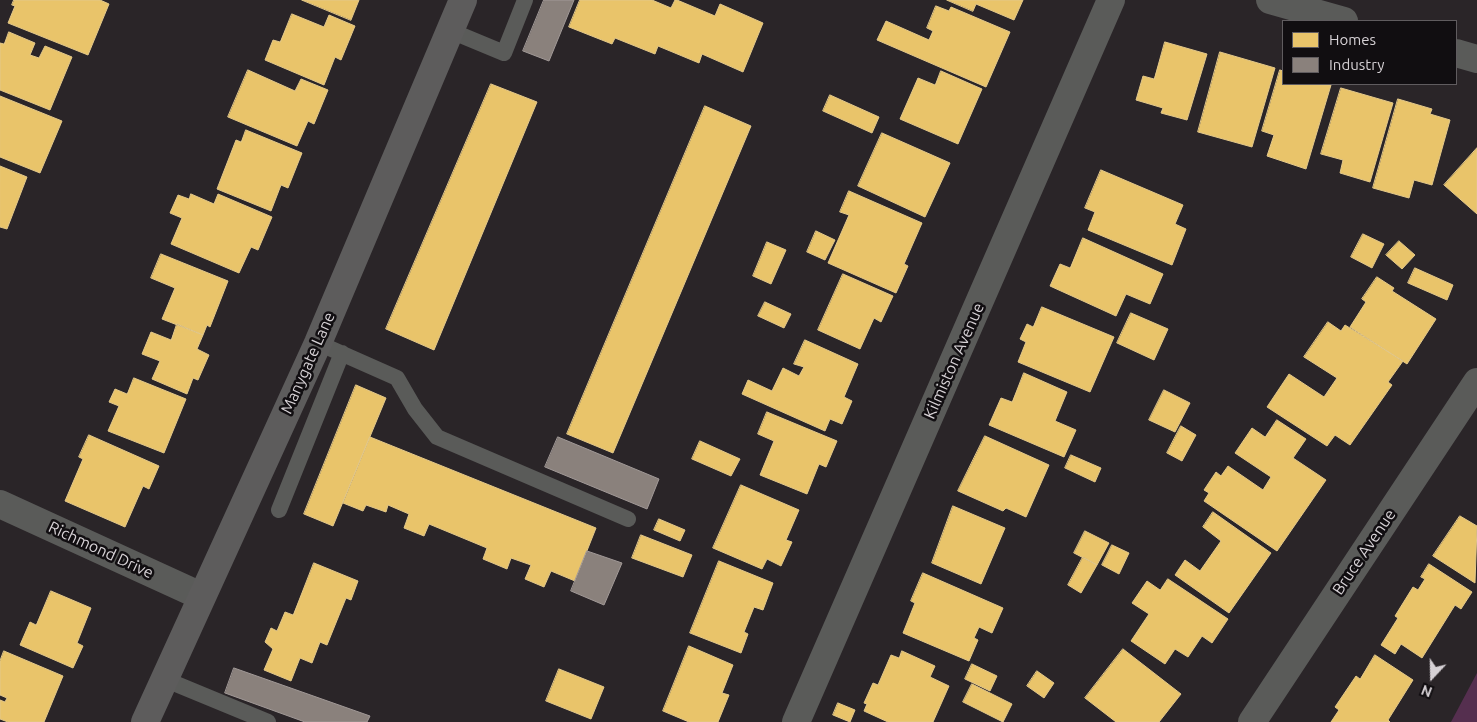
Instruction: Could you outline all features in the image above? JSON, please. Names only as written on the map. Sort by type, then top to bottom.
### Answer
[{"type":"street","name":"Manygate Lane","points":[[145,722],[318,342],[463,0]]},
{"type":"street","name":"Kilmiston Avenue","points":[[796,722],[1111,0]]},
{"type":"street","points":[[1270,0],[1340,20]]},
{"type":"street","points":[[1457,53],[1477,59]]},
{"type":"street","name":"Bruce Avenue","points":[[1252,722],[1477,382]]},
{"type":"street","name":"Richmond Drive","points":[[0,504],[202,596]]},
{"type":"lane","points":[[451,31],[504,53],[525,0]]},
{"type":"lane","points":[[318,342],[397,378],[415,409],[437,437],[628,519]]},
{"type":"lane","points":[[279,510],[342,353]]},
{"type":"lane","points":[[164,679],[268,722]]},
{"type":"shaded area","points":[[1477,673],[1477,722],[1451,722]]},
{"type":"building: Homes","points":[[14,0],[100,0],[109,4],[88,55],[8,23],[15,6],[12,5]]},
{"type":"building: Homes","points":[[302,0],[359,0],[351,20]]},
{"type":"building: Homes","points":[[580,0],[652,0],[671,8],[675,0],[677,0],[715,16],[720,4],[763,23],[743,72],[702,54],[699,63],[658,46],[655,54],[615,38],[612,44],[569,27]]},
{"type":"building: Homes","points":[[947,0],[1023,0],[1014,20],[976,4],[973,11]]},
{"type":"building: Homes","points":[[936,6],[949,11],[951,7],[1010,32],[986,87],[877,40],[886,21],[929,40],[933,31],[927,28]]},
{"type":"building: Homes","points":[[292,14],[324,27],[329,15],[355,26],[341,60],[335,57],[324,85],[265,60],[273,40],[280,42]]},
{"type":"building: Homes","points":[[9,32],[35,43],[30,55],[39,58],[45,46],[72,57],[50,110],[0,90],[0,43],[4,44]]},
{"type":"building: Homes","points":[[1165,42],[1207,54],[1187,120],[1161,113],[1163,108],[1136,100],[1143,76],[1154,79]]},
{"type":"building: Homes","points":[[1220,52],[1275,68],[1252,147],[1198,132]]},
{"type":"building: Homes","points":[[248,70],[295,91],[301,79],[328,90],[314,124],[308,121],[297,146],[228,117]]},
{"type":"building: Homes","points":[[1280,70],[1282,71],[1282,85],[1331,85],[1306,169],[1267,156],[1274,135],[1262,131]]},
{"type":"building: Homes","points":[[941,71],[982,89],[958,144],[900,119],[918,78],[935,85]]},
{"type":"building: Homes","points":[[491,84],[537,102],[434,350],[386,329]]},
{"type":"building: Homes","points":[[1341,88],[1393,103],[1370,182],[1340,173],[1343,160],[1321,154]]},
{"type":"building: Homes","points":[[830,95],[879,117],[872,133],[823,111]]},
{"type":"building: Homes","points":[[0,96],[62,121],[40,173],[0,157]]},
{"type":"building: Homes","points":[[1398,99],[1432,109],[1430,114],[1450,120],[1432,185],[1414,180],[1409,198],[1373,188]]},
{"type":"building: Homes","points":[[705,106],[751,126],[613,453],[567,434]]},
{"type":"building: Homes","points":[[246,130],[302,153],[288,188],[281,185],[271,211],[217,189],[236,140],[241,142]]},
{"type":"building: Homes","points":[[882,133],[950,163],[925,217],[858,186]]},
{"type":"building: Homes","points":[[1477,148],[1477,214],[1444,185]]},
{"type":"building: Homes","points":[[0,166],[27,177],[7,229],[0,227]]},
{"type":"building: Homes","points":[[1101,170],[1183,205],[1175,224],[1186,229],[1172,265],[1088,230],[1095,212],[1085,208]]},
{"type":"building: Homes","points":[[849,191],[922,223],[904,264],[908,266],[896,293],[828,263],[849,215],[840,212]]},
{"type":"building: Homes","points":[[191,194],[214,204],[218,194],[272,217],[258,250],[251,247],[239,273],[171,244],[182,218],[170,213],[178,195],[189,199]]},
{"type":"building: Homes","points":[[816,231],[835,240],[825,260],[807,252]]},
{"type":"building: Homes","points":[[1363,234],[1384,244],[1372,268],[1351,257]]},
{"type":"building: Homes","points":[[1083,238],[1163,274],[1150,304],[1126,294],[1116,316],[1050,286],[1060,264],[1070,268]]},
{"type":"building: Homes","points":[[1399,241],[1415,255],[1402,269],[1386,255]]},
{"type":"building: Homes","points":[[767,242],[786,250],[771,284],[753,276]]},
{"type":"building: Homes","points":[[161,254],[228,281],[210,327],[207,325],[203,335],[162,319],[175,288],[151,278]]},
{"type":"building: Homes","points":[[1415,268],[1453,285],[1447,300],[1408,283]]},
{"type":"building: Homes","points":[[843,274],[893,296],[881,322],[874,318],[860,349],[818,330]]},
{"type":"building: Homes","points":[[1377,277],[1394,288],[1392,291],[1436,319],[1407,364],[1350,327],[1366,302],[1362,299]]},
{"type":"building: Homes","points":[[765,302],[791,314],[784,328],[758,316]]},
{"type":"building: Homes","points":[[1042,307],[1114,337],[1090,392],[1018,362],[1026,342],[1020,339],[1027,324],[1033,327]]},
{"type":"building: Homes","points":[[1131,313],[1168,329],[1154,360],[1117,343]]},
{"type":"building: Homes","points":[[1328,322],[1341,331],[1345,325],[1403,361],[1388,382],[1392,385],[1350,445],[1335,435],[1327,446],[1267,407],[1289,374],[1324,397],[1337,378],[1304,357]]},
{"type":"building: Homes","points":[[177,324],[203,335],[197,349],[209,355],[198,380],[193,378],[187,394],[152,379],[160,361],[142,354],[151,332],[171,340]]},
{"type":"building: Homes","points":[[805,340],[858,364],[844,397],[852,401],[842,424],[830,419],[825,431],[742,394],[748,380],[772,391],[783,368],[799,376],[804,367],[794,364]]},
{"type":"building: Homes","points":[[1024,373],[1067,392],[1055,421],[1076,430],[1064,457],[989,425],[1001,398],[1012,402]]},
{"type":"building: Homes","points":[[134,378],[186,399],[164,453],[108,431],[119,406],[109,402],[115,389],[127,394]]},
{"type":"building: Homes","points":[[356,385],[386,398],[333,526],[304,514]]},
{"type":"building: Homes","points":[[1164,390],[1190,403],[1175,432],[1149,420]]},
{"type":"building: Homes","points":[[767,412],[837,441],[826,467],[819,464],[807,494],[760,475],[774,441],[758,434]]},
{"type":"building: Homes","points":[[1277,420],[1306,439],[1293,458],[1326,480],[1277,551],[1204,501],[1209,493],[1204,490],[1216,472],[1221,476],[1228,466],[1263,490],[1271,477],[1235,453],[1252,428],[1265,437]]},
{"type":"building: Homes","points":[[1181,426],[1196,435],[1182,461],[1167,453]]},
{"type":"building: Homes","points":[[89,435],[159,466],[149,489],[143,486],[125,527],[65,501],[83,459],[79,457]]},
{"type":"building: Homes","points":[[985,436],[1049,465],[1026,517],[1006,508],[1003,511],[958,491]]},
{"type":"building: Homes","points":[[370,437],[596,528],[575,581],[551,571],[544,587],[525,579],[531,565],[511,558],[507,569],[483,559],[487,548],[429,524],[424,536],[404,528],[409,514],[388,505],[386,512],[366,505],[363,511],[343,503]]},
{"type":"building: Homes","points":[[700,441],[740,459],[731,476],[692,459]]},
{"type":"building: Homes","points":[[1071,455],[1101,468],[1095,482],[1065,468]]},
{"type":"building: Homes","points":[[741,485],[799,510],[786,540],[792,542],[781,566],[767,559],[762,569],[713,548]]},
{"type":"building: Homes","points":[[953,506],[1005,528],[981,584],[932,563]]},
{"type":"building: Homes","points":[[1213,512],[1271,553],[1229,613],[1175,575],[1185,560],[1200,571],[1221,541],[1203,527]]},
{"type":"building: Homes","points":[[1460,516],[1477,526],[1475,583],[1433,556]]},
{"type":"building: Homes","points":[[659,519],[685,530],[680,541],[654,530]]},
{"type":"building: Homes","points":[[1085,531],[1109,543],[1097,565],[1074,553]]},
{"type":"building: Homes","points":[[641,535],[692,555],[683,577],[632,558]]},
{"type":"building: Homes","points":[[1112,545],[1129,553],[1119,574],[1102,565]]},
{"type":"building: Homes","points":[[1083,557],[1097,565],[1081,593],[1068,585]]},
{"type":"building: Homes","points":[[719,561],[773,583],[763,610],[754,607],[744,632],[748,634],[741,653],[690,633]]},
{"type":"building: Homes","points":[[314,563],[358,581],[351,600],[346,598],[327,645],[320,642],[312,663],[300,658],[291,681],[264,670],[273,649],[265,642],[271,628],[277,631],[285,612],[293,615]]},
{"type":"building: Homes","points":[[1429,564],[1472,592],[1461,609],[1455,605],[1422,658],[1401,644],[1395,654],[1381,645],[1398,618],[1395,616],[1413,587],[1418,590],[1425,579],[1421,577]]},
{"type":"building: Homes","points":[[923,573],[1003,608],[992,633],[979,627],[974,638],[978,640],[969,661],[903,633],[915,603],[911,601]]},
{"type":"building: Homes","points":[[1168,579],[1228,619],[1212,643],[1202,636],[1188,657],[1175,649],[1165,664],[1131,641],[1149,614],[1132,603],[1147,581],[1160,590]]},
{"type":"building: Homes","points":[[51,591],[91,608],[77,643],[83,646],[73,668],[20,645],[30,622],[36,625]]},
{"type":"building: Homes","points":[[689,646],[733,665],[722,693],[729,695],[718,722],[689,722],[663,711]]},
{"type":"building: Homes","points":[[1123,649],[1181,694],[1159,722],[1116,722],[1085,698]]},
{"type":"building: Homes","points":[[4,651],[63,676],[44,722],[8,722],[0,719],[0,700],[5,702],[7,698],[0,695],[0,661]]},
{"type":"building: Homes","points":[[902,651],[935,666],[930,677],[949,686],[933,722],[888,722],[864,711],[867,704],[864,703],[873,683],[878,685],[891,655],[899,658]]},
{"type":"building: Homes","points":[[1375,655],[1413,680],[1388,720],[1390,722],[1331,722],[1339,710],[1335,707],[1356,676],[1360,679]]},
{"type":"building: Homes","points":[[972,664],[997,676],[990,691],[965,679]]},
{"type":"building: Homes","points":[[559,669],[604,687],[591,719],[546,701]]},
{"type":"building: Homes","points":[[1037,671],[1054,683],[1044,698],[1027,686]]},
{"type":"building: Homes","points":[[972,684],[1012,704],[1003,722],[963,702]]},
{"type":"building: Homes","points":[[838,703],[855,710],[850,722],[833,715]]},
{"type":"building: Industry","points":[[544,0],[574,0],[549,61],[523,51]]},
{"type":"building: Industry","points":[[558,437],[659,479],[647,509],[545,467]]},
{"type":"building: Industry","points":[[587,551],[622,563],[604,605],[571,591]]},
{"type":"building: Industry","points":[[234,668],[370,716],[367,722],[305,722],[225,693]]}]
